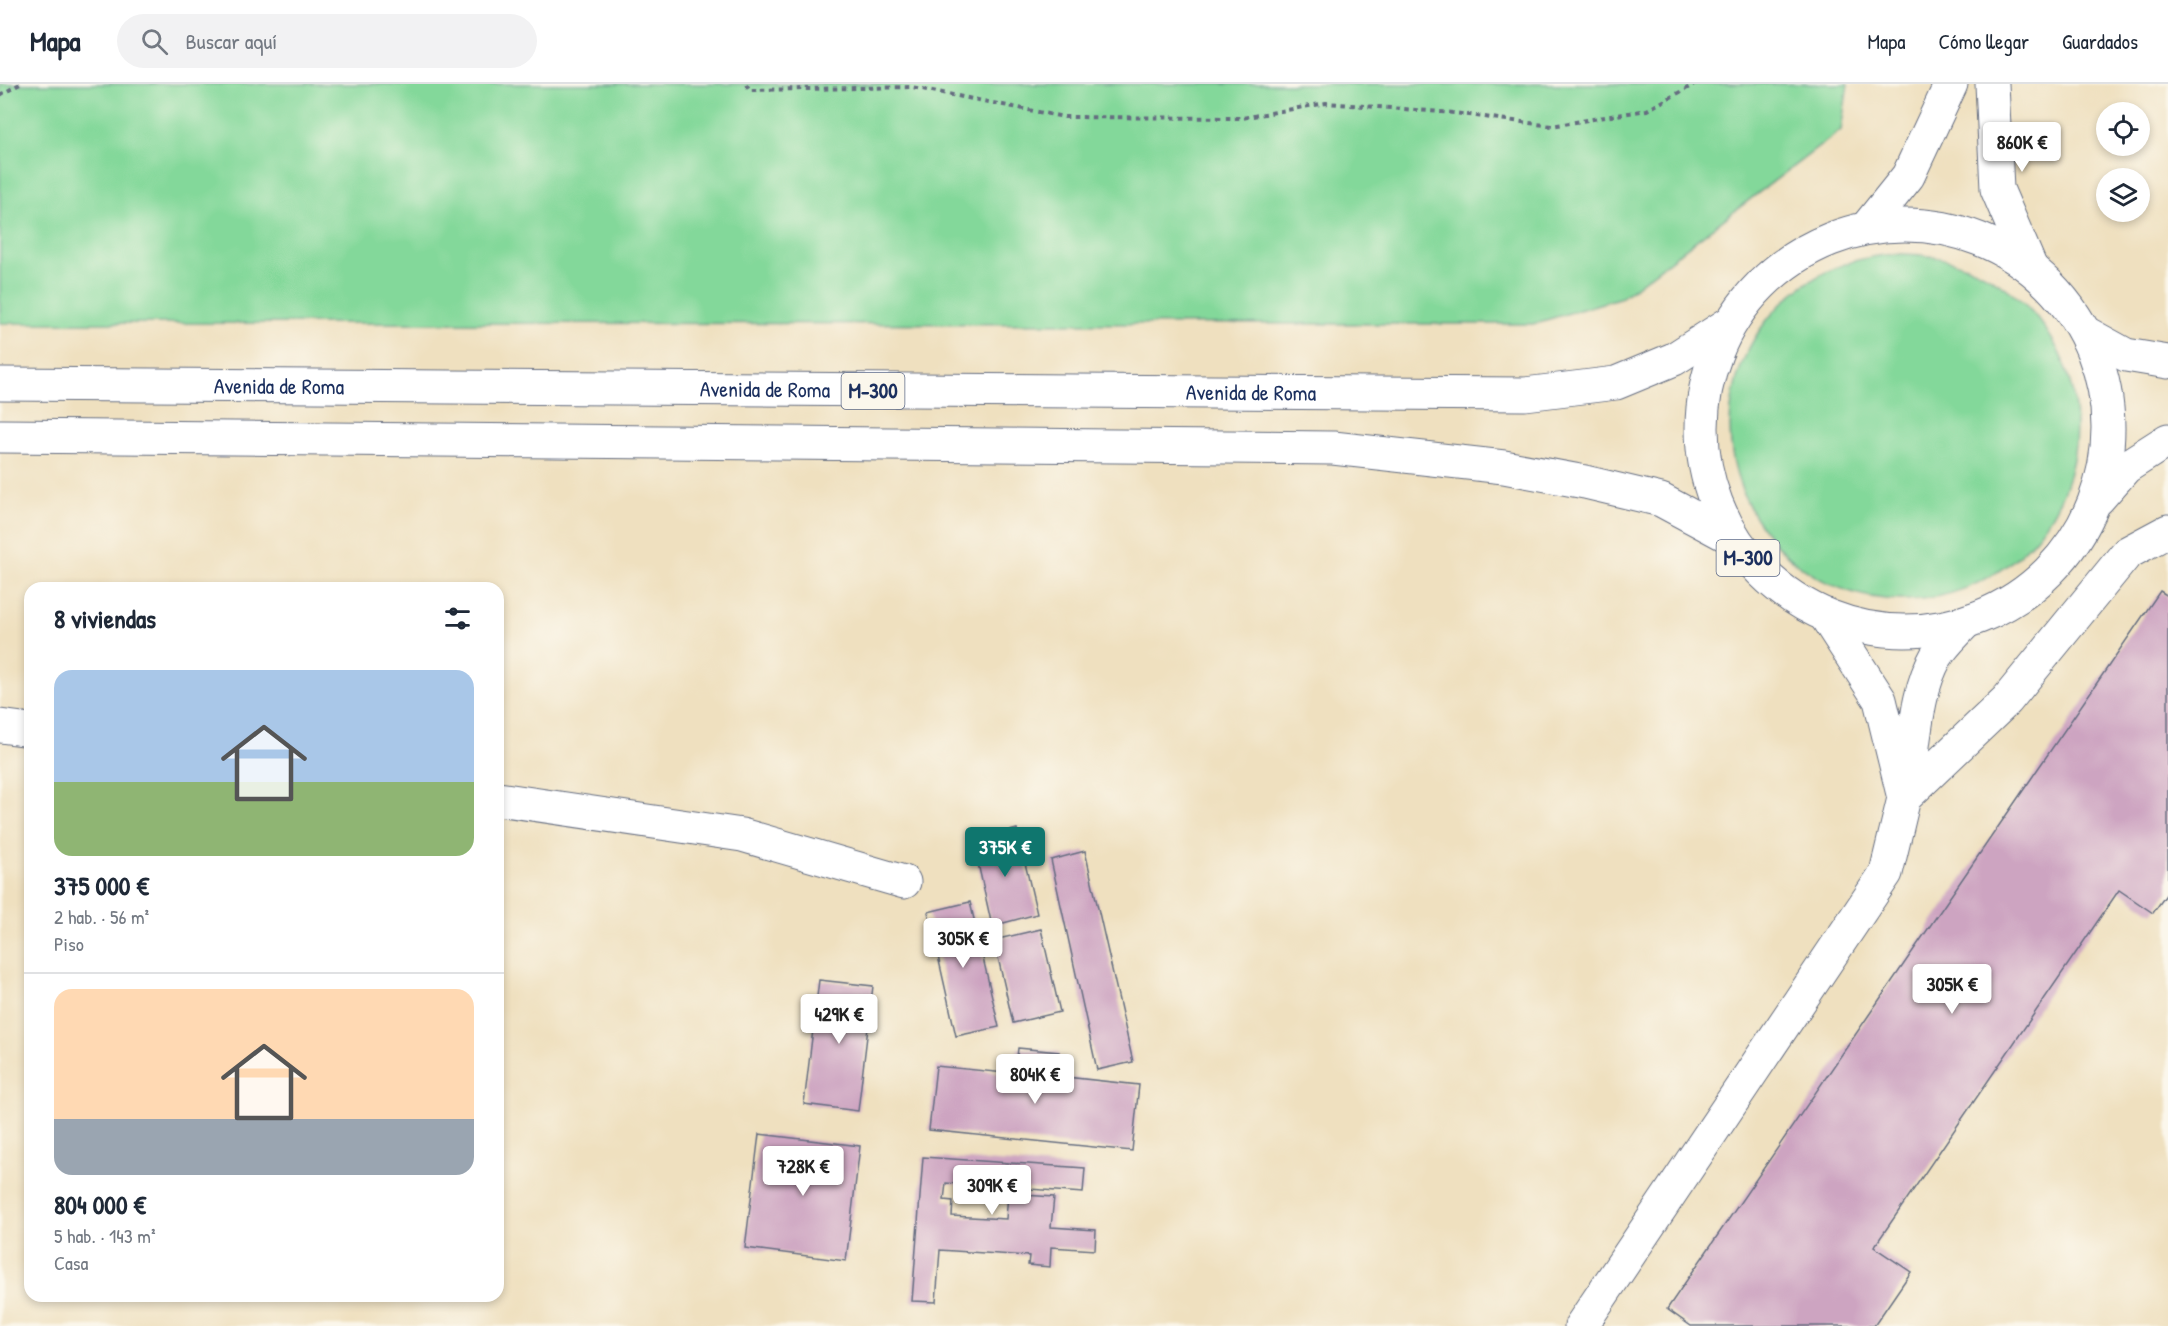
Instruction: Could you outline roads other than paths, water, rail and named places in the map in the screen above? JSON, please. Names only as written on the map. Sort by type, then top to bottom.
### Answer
[{"type":"main road","points":[[1868,227],[1908,176],[1951,84]]},
{"type":"main road","points":[[1992,84],[1997,189],[2030,266]]},
{"type":"main road","name":"M-300","points":[[2095,503],[2109,446],[2105,388],[2086,333],[2061,297],[2030,266],[1980,238],[1924,225],[1868,227],[1813,246],[1766,278],[1730,323],[1707,374],[1700,430],[1708,485],[1730,537],[1772,585],[1827,618],[1894,633],[1963,624],[2019,598],[2064,556],[2095,503],[2126,468],[2168,440]]},
{"type":"main road","name":"Avenida de Roma","points":[[0,384],[1526,394],[1616,383],[1674,359],[1730,323]]},
{"type":"main road","name":"M-300","points":[[2086,333],[2126,355],[2168,362]]},
{"type":"main road","name":"M-300","points":[[0,436],[1333,448],[1504,467],[1585,482],[1661,500],[1730,537]]},
{"type":"main road","points":[[1904,798],[2007,700],[2127,553],[2168,531]]},
{"type":"main road","points":[[1827,618],[1880,700],[1904,798]]},
{"type":"main road","points":[[1581,1326],[1886,873],[1914,754],[1921,697],[1936,656],[1963,624]]},
{"type":"main road","points":[[0,726],[24,729]]},
{"type":"main road","points":[[504,800],[742,835],[904,882]]}]
